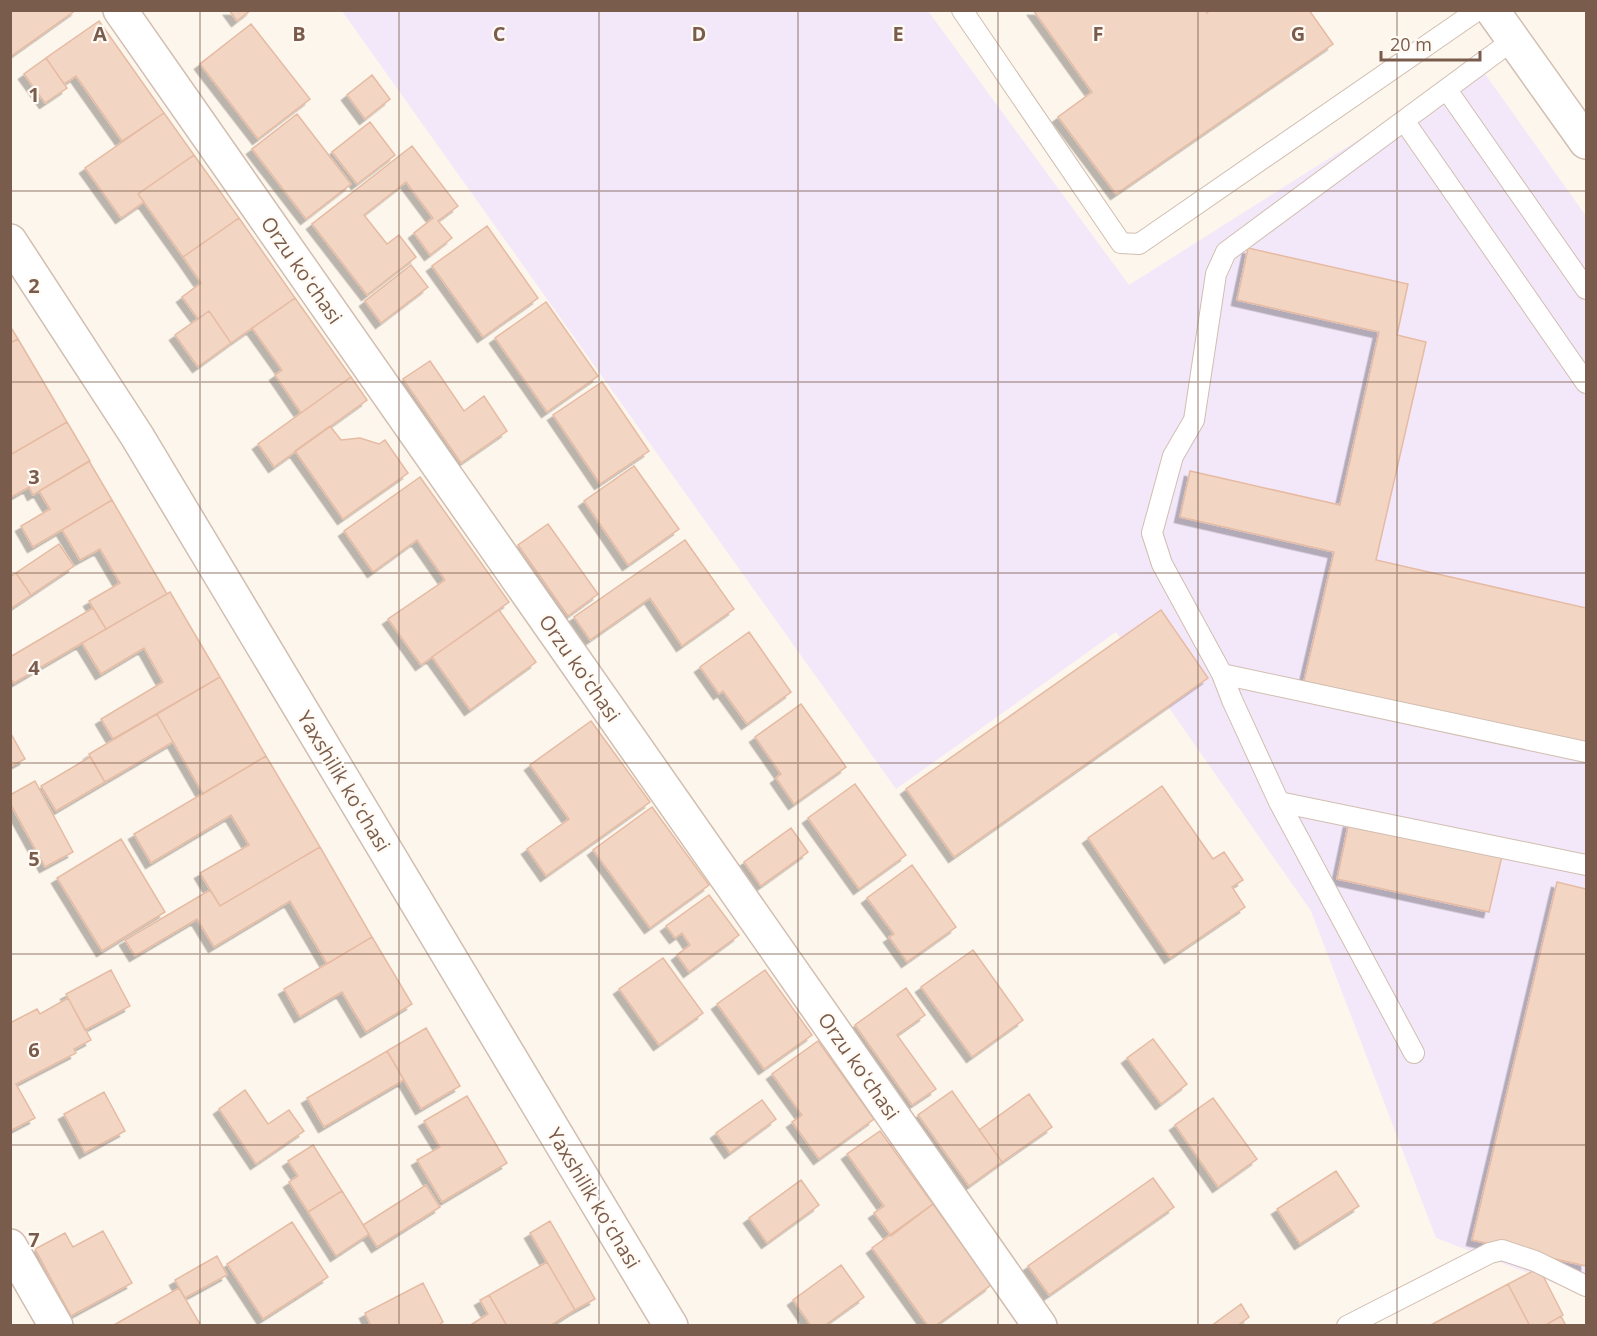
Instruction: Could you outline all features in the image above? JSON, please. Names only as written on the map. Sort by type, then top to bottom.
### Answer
[{"type":"street","name":"Orzu koʻchasi","points":[[120,10],[1040,1326]]},
{"type":"street","points":[[1492,10],[1587,142]]},
{"type":"street","name":"Yaxshilik koʻchasi","points":[[10,240],[137,436],[671,1326]]},
{"type":"street","points":[[10,1246],[56,1326]]},
{"type":"lane","points":[[962,10],[1121,243],[1139,244],[1478,10]]},
{"type":"lane","points":[[1414,1053],[1279,802],[1222,674],[1162,564],[1152,533],[1173,456],[1194,420],[1216,274],[1226,252],[1513,40]]},
{"type":"lane","points":[[1447,90],[1587,289]]},
{"type":"lane","points":[[1405,122],[1587,384]]},
{"type":"lane","points":[[1222,674],[1587,752]]},
{"type":"lane","points":[[1279,802],[1587,865]]},
{"type":"lane","points":[[1347,1326],[1490,1253],[1502,1250],[1535,1261],[1587,1286]]},
{"type":"shaded area","points":[[342,11],[928,11],[1129,285],[1478,64],[1586,216],[1586,1295],[1436,1238],[1311,911],[1116,632],[896,789]]},
{"type":"building","points":[[10,10],[76,10],[10,57]]},
{"type":"building","points":[[229,10],[251,10],[237,21]]},
{"type":"building","points":[[1033,10],[1205,10],[1207,13],[1210,10],[1309,10],[1333,44],[1116,194],[1058,117],[1092,92]]},
{"type":"building","points":[[99,21],[164,113],[122,141],[76,76],[64,84],[46,58]]},
{"type":"building","points":[[251,24],[310,99],[258,139],[200,64]]},
{"type":"building","points":[[46,58],[67,88],[45,103],[24,74]]},
{"type":"building","points":[[372,75],[390,99],[365,119],[347,95]]},
{"type":"building","points":[[164,113],[194,155],[138,194],[144,202],[121,218],[85,168]]},
{"type":"building","points":[[297,114],[351,184],[306,219],[252,149]]},
{"type":"building","points":[[370,122],[395,155],[357,184],[332,152]]},
{"type":"building","points":[[412,146],[458,206],[438,221],[452,238],[430,255],[414,233],[433,218],[406,182],[364,215],[387,244],[399,235],[416,257],[367,295],[312,224]]},
{"type":"building","points":[[194,155],[239,218],[183,257],[138,194]]},
{"type":"building","points":[[239,218],[295,298],[231,343],[209,311],[198,319],[182,297],[201,283],[183,257]]},
{"type":"building","points":[[487,226],[538,298],[483,337],[432,266]]},
{"type":"building","points":[[1248,248],[1408,284],[1397,335],[1426,342],[1376,560],[1586,608],[1586,745],[1304,681],[1334,552],[1180,517],[1190,471],[1340,505],[1379,332],[1237,300]]},
{"type":"building","points":[[411,265],[428,287],[381,323],[365,301]]},
{"type":"building","points":[[295,298],[351,377],[301,413],[275,375],[282,370],[252,328]]},
{"type":"building","points":[[546,302],[598,376],[547,412],[495,338]]},
{"type":"building","points":[[209,311],[231,343],[198,367],[175,335]]},
{"type":"building","points":[[10,326],[18,339],[10,343]]},
{"type":"building","points":[[18,339],[67,422],[10,455],[10,343]]},
{"type":"building","points":[[430,361],[464,411],[484,396],[507,431],[461,463],[403,379]]},
{"type":"building","points":[[351,377],[367,400],[274,467],[258,444]]},
{"type":"building","points":[[602,382],[649,451],[600,484],[553,415]]},
{"type":"building","points":[[67,422],[90,461],[33,495],[29,487],[10,498],[10,455]]},
{"type":"building","points":[[330,426],[341,440],[360,438],[379,444],[385,440],[408,473],[343,519],[295,451]]},
{"type":"building","points":[[89,461],[112,500],[33,547],[21,526],[50,509],[39,491]]},
{"type":"building","points":[[634,466],[679,529],[628,565],[584,501]]},
{"type":"building","points":[[420,477],[509,602],[421,665],[388,619],[445,580],[417,540],[373,572],[344,531]]},
{"type":"building","points":[[112,500],[167,594],[106,629],[89,601],[120,583],[100,549],[80,560],[62,530]]},
{"type":"building","points":[[548,524],[598,594],[568,616],[518,545]]},
{"type":"building","points":[[685,540],[734,609],[682,646],[650,598],[590,640],[574,617]]},
{"type":"building","points":[[59,544],[74,566],[31,595],[16,573]]},
{"type":"building","points":[[16,573],[31,595],[10,609],[10,577]]},
{"type":"building","points":[[170,592],[220,677],[113,739],[101,719],[163,682],[144,648],[101,674],[82,643]]},
{"type":"building","points":[[93,608],[106,629],[14,683],[10,678],[10,657]]},
{"type":"building","points":[[499,610],[536,662],[470,710],[432,657]]},
{"type":"building","points":[[1161,610],[1208,678],[954,857],[906,789]]},
{"type":"building","points":[[749,632],[791,692],[747,724],[723,691],[719,694],[700,667]]},
{"type":"building","points":[[220,677],[266,756],[203,794],[157,714]]},
{"type":"building","points":[[801,704],[846,767],[794,804],[776,778],[781,774],[755,737]]},
{"type":"building","points":[[157,714],[173,742],[105,782],[89,754]]},
{"type":"building","points":[[591,721],[650,802],[546,876],[527,849],[569,819],[530,765]]},
{"type":"building","points":[[10,732],[25,759],[10,767]]},
{"type":"building","points":[[266,756],[320,847],[220,906],[200,873],[249,845],[231,815],[151,863],[134,834]]},
{"type":"building","points":[[90,757],[105,782],[56,811],[41,786]]},
{"type":"building","points":[[35,781],[73,852],[45,867],[10,803],[10,795]]},
{"type":"building","points":[[855,784],[906,855],[859,889],[808,818]]},
{"type":"building","points":[[1162,786],[1213,859],[1224,852],[1243,880],[1232,887],[1245,907],[1170,958],[1088,838]]},
{"type":"building","points":[[652,807],[709,885],[650,928],[593,850]]},
{"type":"building","points":[[1349,822],[1502,856],[1489,912],[1337,879]]},
{"type":"building","points":[[791,828],[808,852],[761,886],[744,862]]},
{"type":"building","points":[[121,839],[165,912],[102,951],[57,878]]},
{"type":"building","points":[[320,847],[372,937],[327,964],[290,901],[214,947],[197,919],[135,956],[125,940],[210,890],[220,906]]},
{"type":"building","points":[[912,865],[956,927],[907,962],[889,937],[894,934],[867,898]]},
{"type":"building","points":[[1557,882],[1586,889],[1586,1266],[1472,1240]]},
{"type":"building","points":[[709,895],[739,935],[689,972],[677,955],[690,945],[682,933],[675,938],[666,926]]},
{"type":"building","points":[[372,937],[412,1004],[366,1032],[342,992],[300,1017],[284,989]]},
{"type":"building","points":[[973,950],[1023,1020],[972,1057],[921,987]]},
{"type":"building","points":[[663,958],[703,1013],[659,1045],[619,989]]},
{"type":"building","points":[[111,970],[130,1006],[85,1030],[66,994]]},
{"type":"building","points":[[765,970],[812,1035],[764,1069],[717,1004]]},
{"type":"building","points":[[906,988],[925,1015],[897,1035],[936,1089],[912,1105],[855,1025]]},
{"type":"building","points":[[68,998],[91,1040],[74,1049],[76,1053],[16,1084],[35,1118],[10,1131],[10,1023],[37,1009],[40,1014]]},
{"type":"building","points":[[426,1028],[460,1086],[421,1109],[387,1051]]},
{"type":"building","points":[[1153,1039],[1187,1084],[1161,1104],[1127,1058]]},
{"type":"building","points":[[818,1041],[874,1119],[819,1159],[792,1122],[802,1115],[772,1074]]},
{"type":"building","points":[[387,1051],[404,1080],[324,1127],[307,1098]]},
{"type":"building","points":[[245,1090],[268,1124],[289,1110],[304,1131],[256,1164],[219,1109]]},
{"type":"building","points":[[952,1091],[1002,1162],[969,1186],[918,1115]]},
{"type":"building","points":[[104,1092],[125,1131],[85,1153],[64,1114]]},
{"type":"building","points":[[1029,1094],[1052,1127],[1002,1162],[979,1130]]},
{"type":"building","points":[[467,1096],[507,1163],[442,1202],[417,1160],[440,1147],[424,1121]]},
{"type":"building","points":[[1213,1098],[1257,1159],[1218,1187],[1175,1125]]},
{"type":"building","points":[[762,1100],[776,1119],[730,1153],[716,1133]]},
{"type":"building","points":[[880,1131],[933,1204],[891,1236],[874,1213],[884,1206],[847,1154]]},
{"type":"building","points":[[313,1145],[342,1191],[308,1212],[289,1182],[298,1176],[288,1161]]},
{"type":"building","points":[[1336,1171],[1359,1206],[1300,1244],[1277,1209]]},
{"type":"building","points":[[1153,1178],[1174,1207],[1049,1295],[1028,1266]]},
{"type":"building","points":[[801,1180],[819,1205],[767,1243],[749,1218]]},
{"type":"building","points":[[426,1185],[440,1207],[377,1247],[363,1225]]},
{"type":"building","points":[[342,1191],[369,1234],[336,1256],[308,1212]]},
{"type":"building","points":[[933,1204],[991,1285],[935,1326],[928,1326],[872,1248]]},
{"type":"building","points":[[550,1221],[595,1299],[575,1310],[530,1233]]},
{"type":"building","points":[[292,1222],[328,1277],[263,1319],[227,1264]]},
{"type":"building","points":[[103,1231],[132,1283],[71,1316],[35,1249],[65,1233],[73,1247]]},
{"type":"building","points":[[217,1256],[227,1275],[185,1298],[175,1280]]},
{"type":"building","points":[[547,1262],[575,1310],[550,1326],[507,1326],[489,1295]]},
{"type":"building","points":[[841,1265],[864,1297],[824,1326],[811,1326],[793,1300]]},
{"type":"building","points":[[1539,1268],[1563,1315],[1544,1326],[1530,1326],[1508,1284]]},
{"type":"building","points":[[423,1283],[443,1322],[437,1326],[371,1326],[365,1313]]},
{"type":"building","points":[[1508,1284],[1530,1326],[1429,1326]]},
{"type":"building","points":[[179,1288],[201,1326],[112,1326]]},
{"type":"building","points":[[489,1295],[507,1326],[469,1326],[488,1314],[480,1300]]},
{"type":"building","points":[[1241,1304],[1249,1317],[1237,1326],[1211,1326]]},
{"type":"building","points":[[1561,1316],[1566,1326],[1544,1326]]}]
